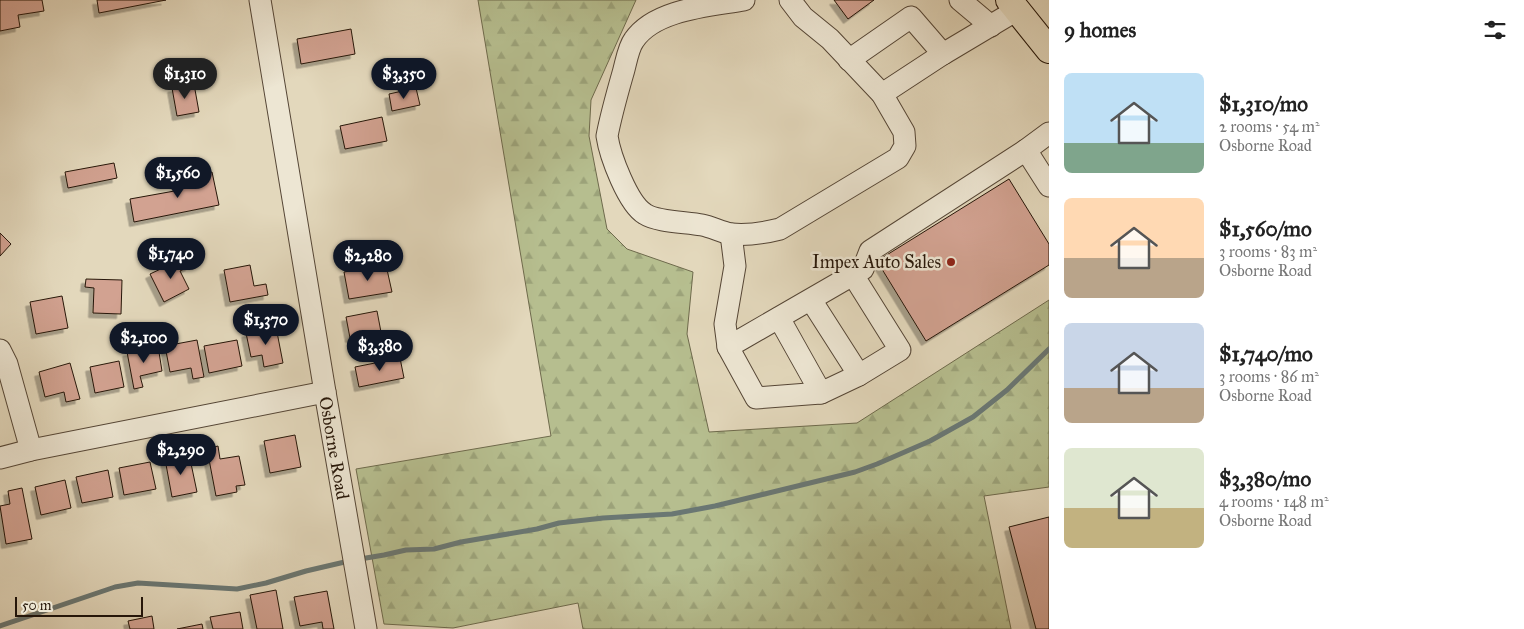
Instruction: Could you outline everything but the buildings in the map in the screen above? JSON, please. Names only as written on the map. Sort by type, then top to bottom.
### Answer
[{"type":"main road","points":[[1013,5],[1049,50]]},
{"type":"street","name":"Osborne Road","points":[[260,0],[366,629]]},
{"type":"street","points":[[744,0],[693,9],[661,18],[645,28],[633,40],[607,136],[608,146],[623,183],[633,201],[645,214],[656,218],[703,225],[731,234],[758,234],[780,228],[898,158],[905,146],[904,132],[882,94],[790,0]]},
{"type":"street","points":[[960,0],[990,26]]},
{"type":"street","points":[[882,94],[990,26],[1013,5]]},
{"type":"street","points":[[849,60],[911,17],[943,54]]},
{"type":"street","points":[[728,347],[863,270],[870,251],[1026,150],[1049,133]]},
{"type":"street","points":[[1026,150],[1049,186]]},
{"type":"street","points":[[731,234],[735,266],[725,324],[728,347],[756,398],[821,394],[859,375],[900,350],[853,275]]},
{"type":"street","points":[[811,300],[859,375]]},
{"type":"street","points":[[779,318],[821,394]]},
{"type":"street","points":[[0,350],[7,364],[31,450]]},
{"type":"street","points":[[0,458],[31,450],[325,392]]},
{"type":"green space","points":[[478,0],[636,0],[591,100],[589,136],[607,229],[627,249],[693,272],[687,334],[709,432],[857,423],[1049,300],[1049,487],[984,496],[1011,629],[583,629],[578,603],[453,628],[384,624],[356,469],[551,436]]},
{"type":"waterway","points":[[360,559],[406,550],[434,549],[559,523],[672,514],[715,506],[855,472],[930,441],[973,417],[1007,390],[1049,349]]},
{"type":"waterway","points":[[0,626],[115,587],[138,583],[237,589],[349,561]]},
{"type":"place","name":"Impex Auto Sales","points":[[951,262]]}]
